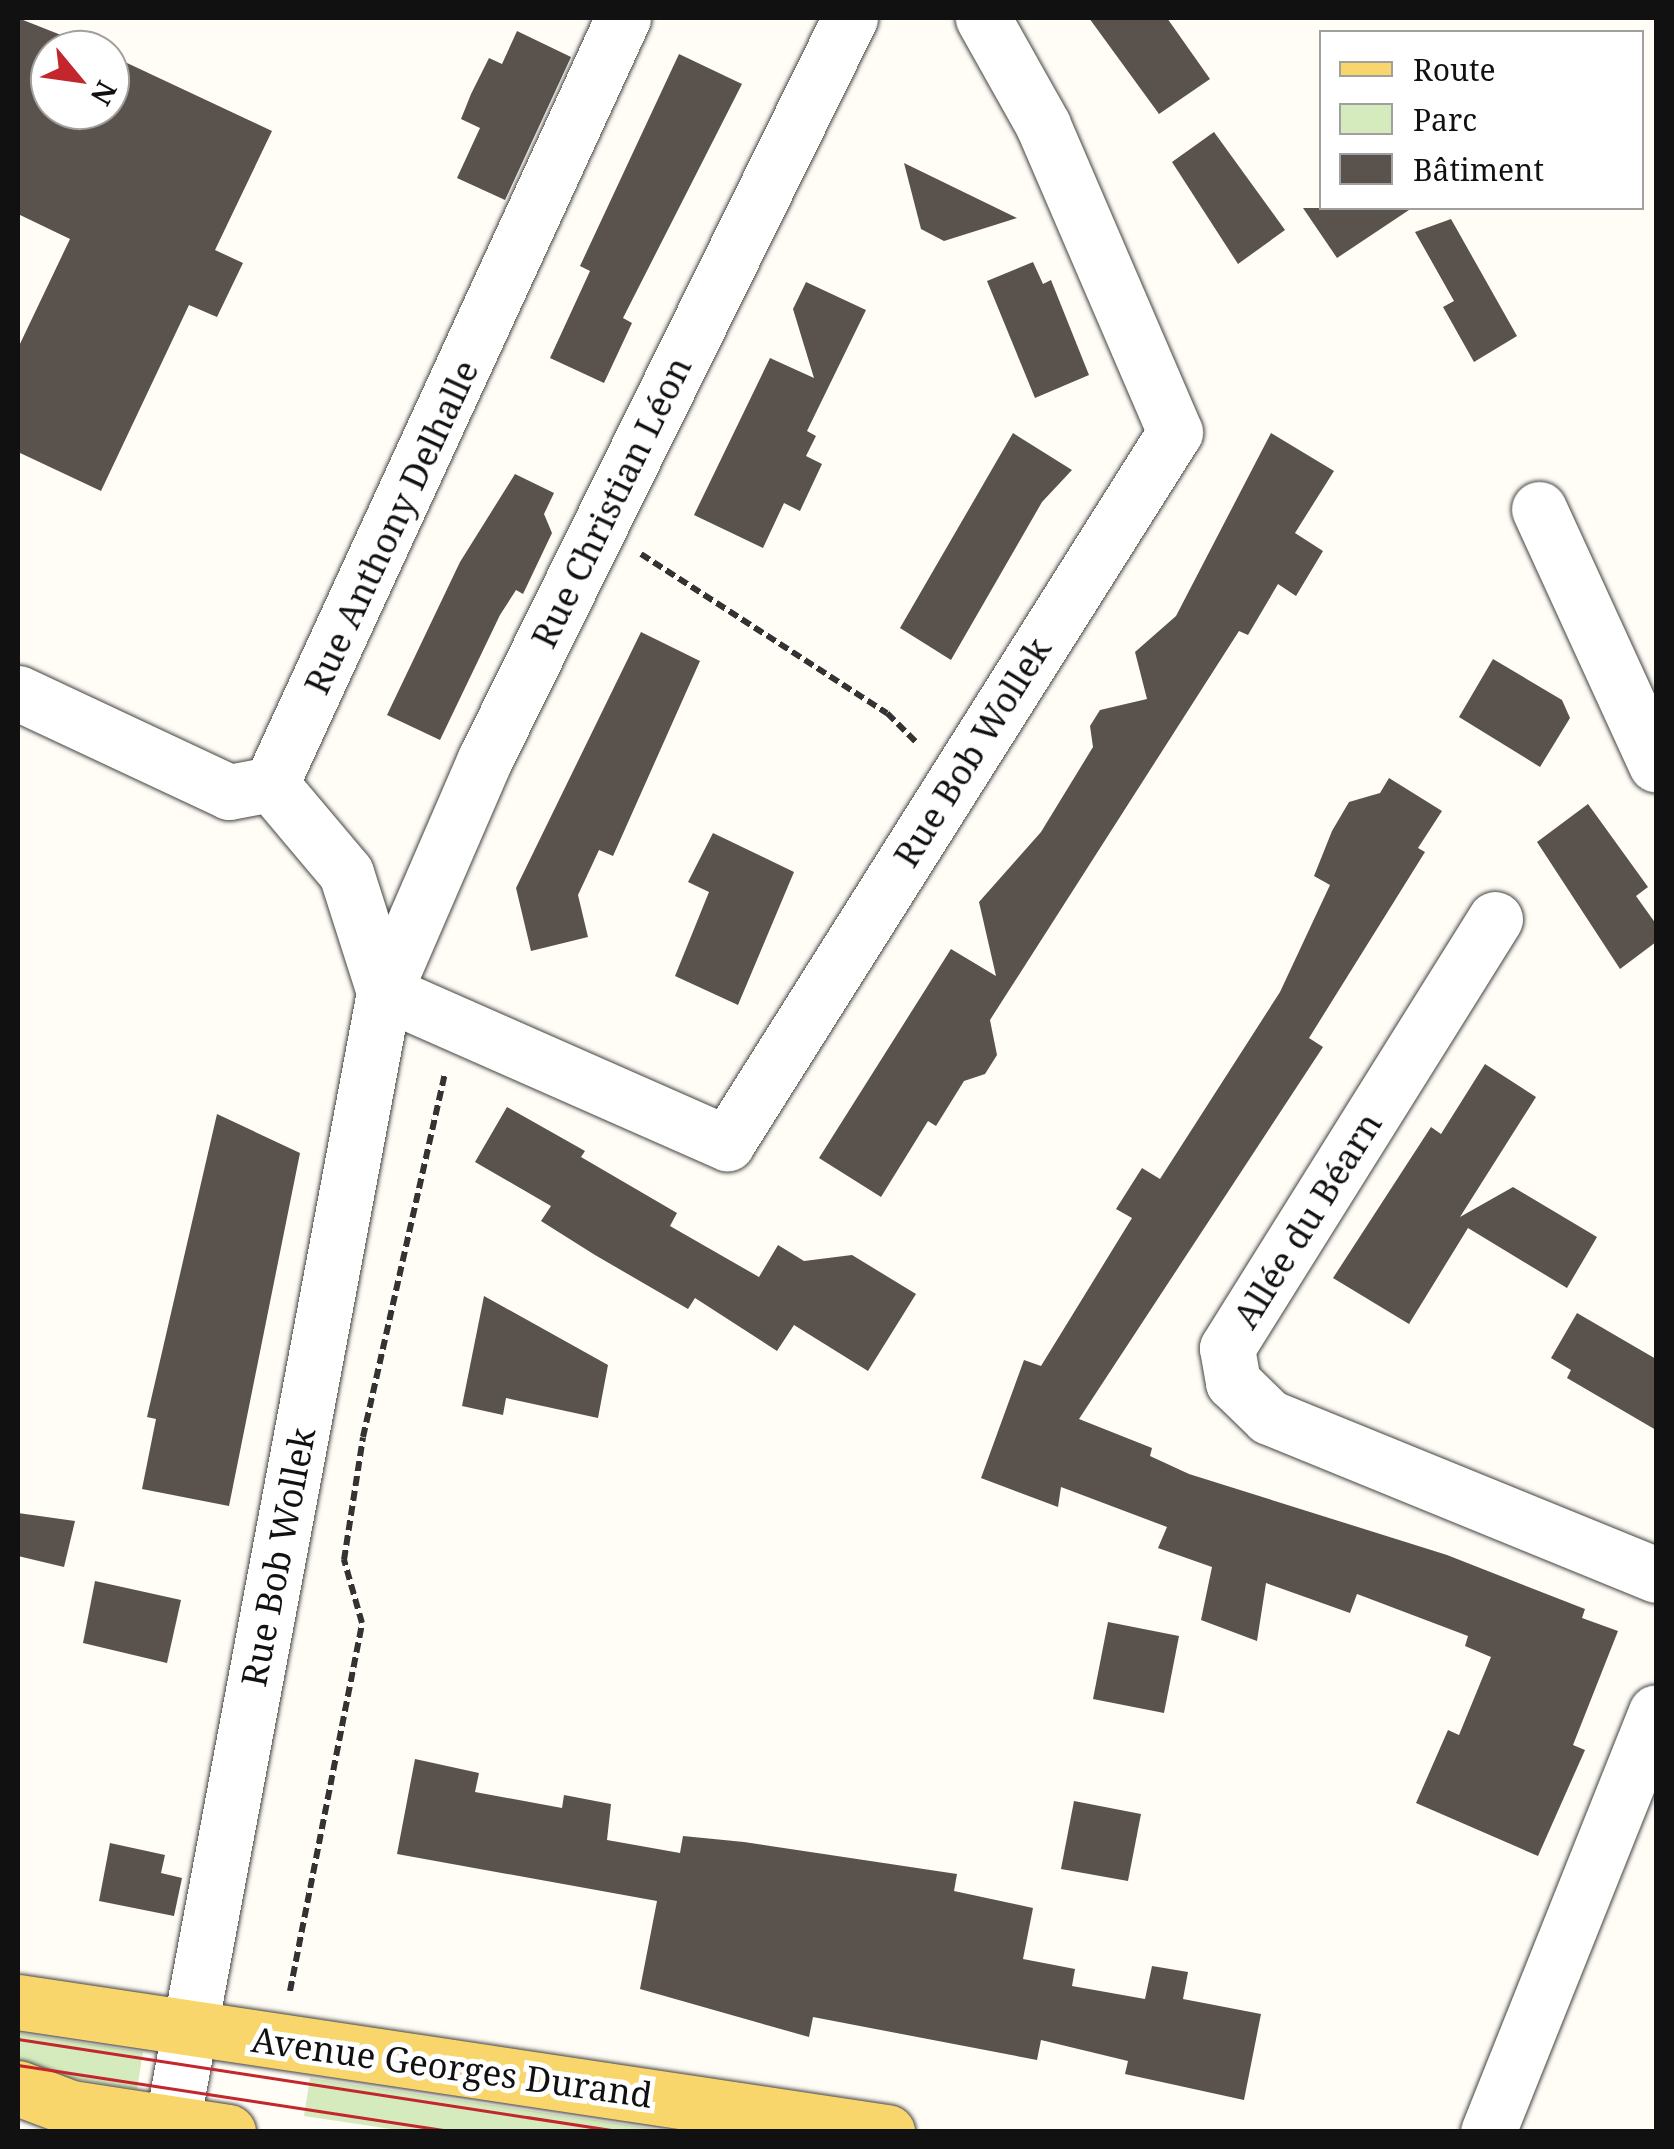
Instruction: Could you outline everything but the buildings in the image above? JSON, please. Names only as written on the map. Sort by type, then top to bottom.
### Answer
[{"type":"main road","name":"Avenue Georges Durand","points":[[18,2002],[887,2132]]},
{"type":"main road","points":[[18,2088],[71,2108],[228,2132]]},
{"type":"street","name":"Rue Anthony Delhalle","points":[[271,784],[623,18]]},
{"type":"street","name":"Rue Christian Léon","points":[[384,992],[600,526],[850,18]]},
{"type":"street","name":"Rue Bob Wollek","points":[[384,992],[727,1143],[1174,432],[1043,125],[983,18]]},
{"type":"street","points":[[1539,509],[1656,766]]},
{"type":"street","points":[[18,692],[230,792],[271,784]]},
{"type":"street","name":"Rue Bob Wollek","points":[[172,2123],[384,992],[346,873],[271,784]]},
{"type":"street","name":"Allée du Béarn","points":[[1495,919],[1226,1348],[1233,1382],[1269,1417],[1656,1574]]},
{"type":"street","points":[[1488,2132],[1656,1712]]},
{"type":"path","points":[[600,526],[887,713],[955,780]]},
{"type":"path","points":[[280,2041],[362,1623],[344,1560],[363,1437],[455,1023]]},
{"type":"green space","points":[[18,2033],[143,2052],[137,2089],[18,2070]]},
{"type":"green space","points":[[310,2078],[670,2131],[411,2132],[304,2116]]},
{"type":"tram line","points":[[18,2039],[624,2132]]},
{"type":"tram line","points":[[18,2065],[456,2132]]}]
